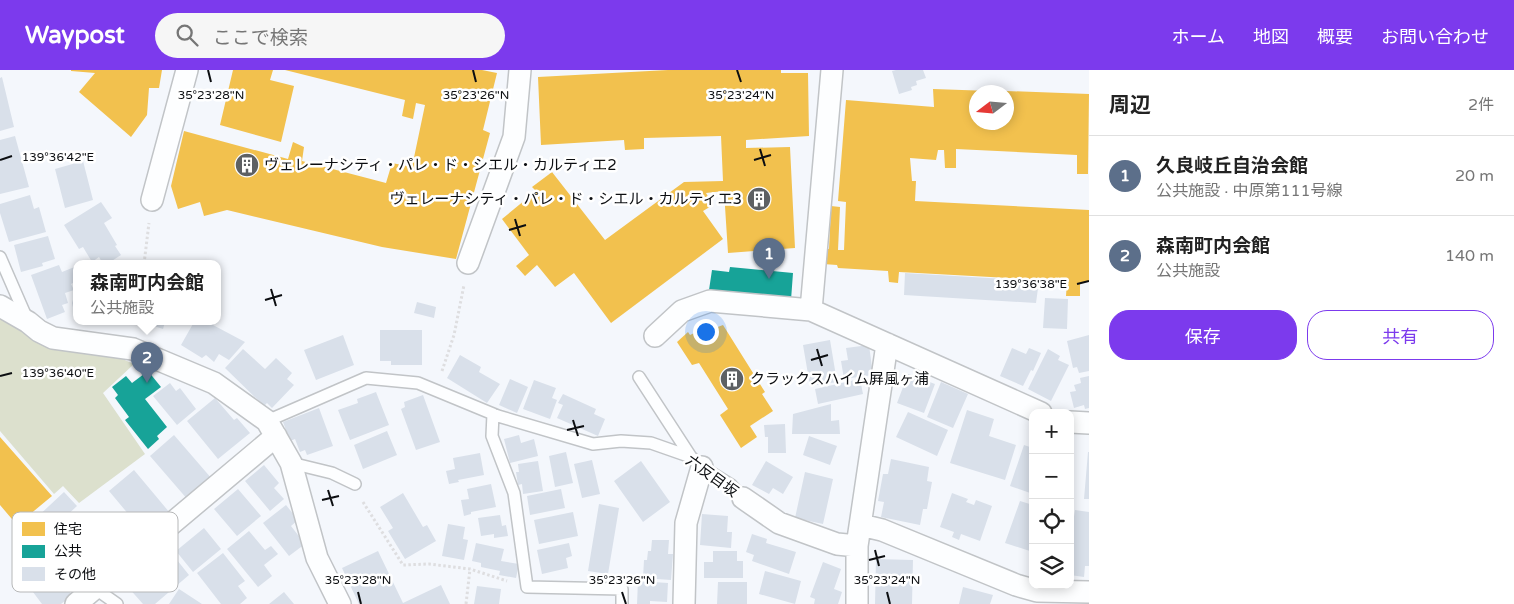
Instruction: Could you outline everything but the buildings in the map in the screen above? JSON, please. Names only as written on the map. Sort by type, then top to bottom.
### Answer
[{"type":"street","points":[[152,200],[187,70]]},
{"type":"street","points":[[468,263],[514,137],[520,70]]},
{"type":"street","points":[[811,310],[832,70]]},
{"type":"street","points":[[655,336],[682,312],[710,301],[811,310],[1032,409]]},
{"type":"street","points":[[0,306],[53,338],[133,349],[214,383],[272,429],[291,463],[317,558],[340,604]]},
{"type":"street","points":[[857,604],[857,546],[888,344]]},
{"type":"street","points":[[1074,422],[1089,423]]},
{"type":"street","points":[[178,513],[272,429]]},
{"type":"street","points":[[684,604],[686,523],[696,462]]},
{"type":"street","points":[[743,498],[779,523],[837,544],[857,546]]},
{"type":"street","points":[[861,525],[882,530],[1016,585],[1037,591],[1089,592]]},
{"type":"street","points":[[76,604],[90,592]]},
{"type":"lane","points":[[0,257],[28,322]]},
{"type":"lane","points":[[272,429],[366,378],[418,383],[493,414],[492,436],[514,493],[527,587],[622,588],[622,604]]},
{"type":"lane","points":[[639,378],[696,462]]},
{"type":"lane","name":"六反目坂","points":[[493,414],[593,444],[621,441],[651,443],[696,462],[730,485],[743,498]]},
{"type":"lane","points":[[291,463],[332,473],[353,483]]},
{"type":"lane","points":[[100,592],[117,604]]},
{"type":"path","points":[[144,260],[152,200]]},
{"type":"path","points":[[436,390],[454,335],[468,263]]},
{"type":"path","points":[[353,483],[403,565],[429,564],[470,569],[503,581]]},
{"type":"path","points":[[466,604],[470,569]]},
{"type":"green space","points":[[0,315],[134,364],[103,393],[145,454],[79,503],[63,486],[54,494],[0,431]]},
{"type":"place","name":"ヴェレーナシティ・パレ・ド・シエル・カルティエ2","points":[[247,165]]},
{"type":"place","name":"ヴェレーナシティ・パレ・ド・シエル・カルティエ3","points":[[759,199]]},
{"type":"place","name":"久良岐丘自治会館","points":[[769,279]]},
{"type":"place","name":"クラックスハイム屛風ヶ浦","points":[[732,379]]},
{"type":"place","name":"森南町内会館","points":[[147,383]]}]
